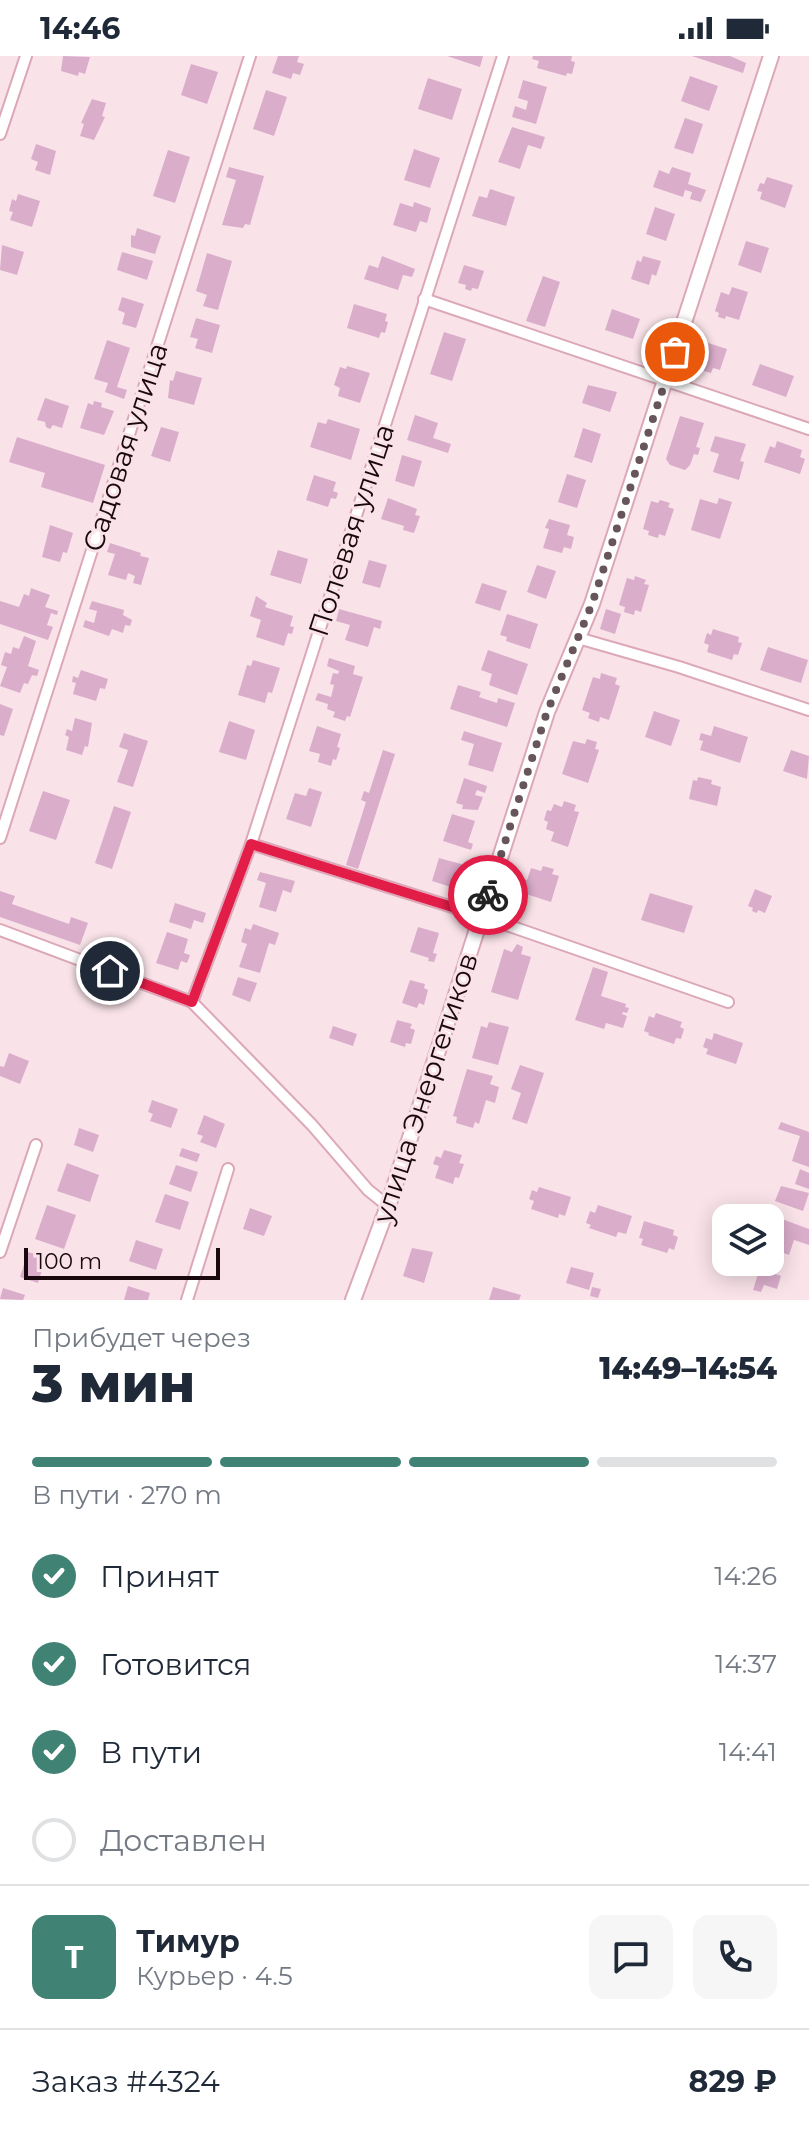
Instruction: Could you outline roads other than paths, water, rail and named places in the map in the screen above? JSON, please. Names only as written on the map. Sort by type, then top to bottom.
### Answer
[{"type":"street","points":[[0,134],[26,56]]},
{"type":"street","name":"Садовая улица","points":[[0,838],[250,56]]},
{"type":"street","name":"Полевая улица","points":[[192,1002],[251,844],[503,56]]},
{"type":"street","name":"улица Энергетиков","points":[[353,1300],[388,1206],[547,712],[592,604],[771,56]]},
{"type":"street","points":[[424,299],[809,429]]},
{"type":"street","points":[[578,638],[809,710]]},
{"type":"street","points":[[251,844],[481,916],[728,1002]]},
{"type":"street","points":[[0,930],[192,1002],[312,1125],[368,1190],[388,1206]]},
{"type":"street","points":[[0,1252],[36,1145]]},
{"type":"street","points":[[187,1300],[228,1169]]}]
